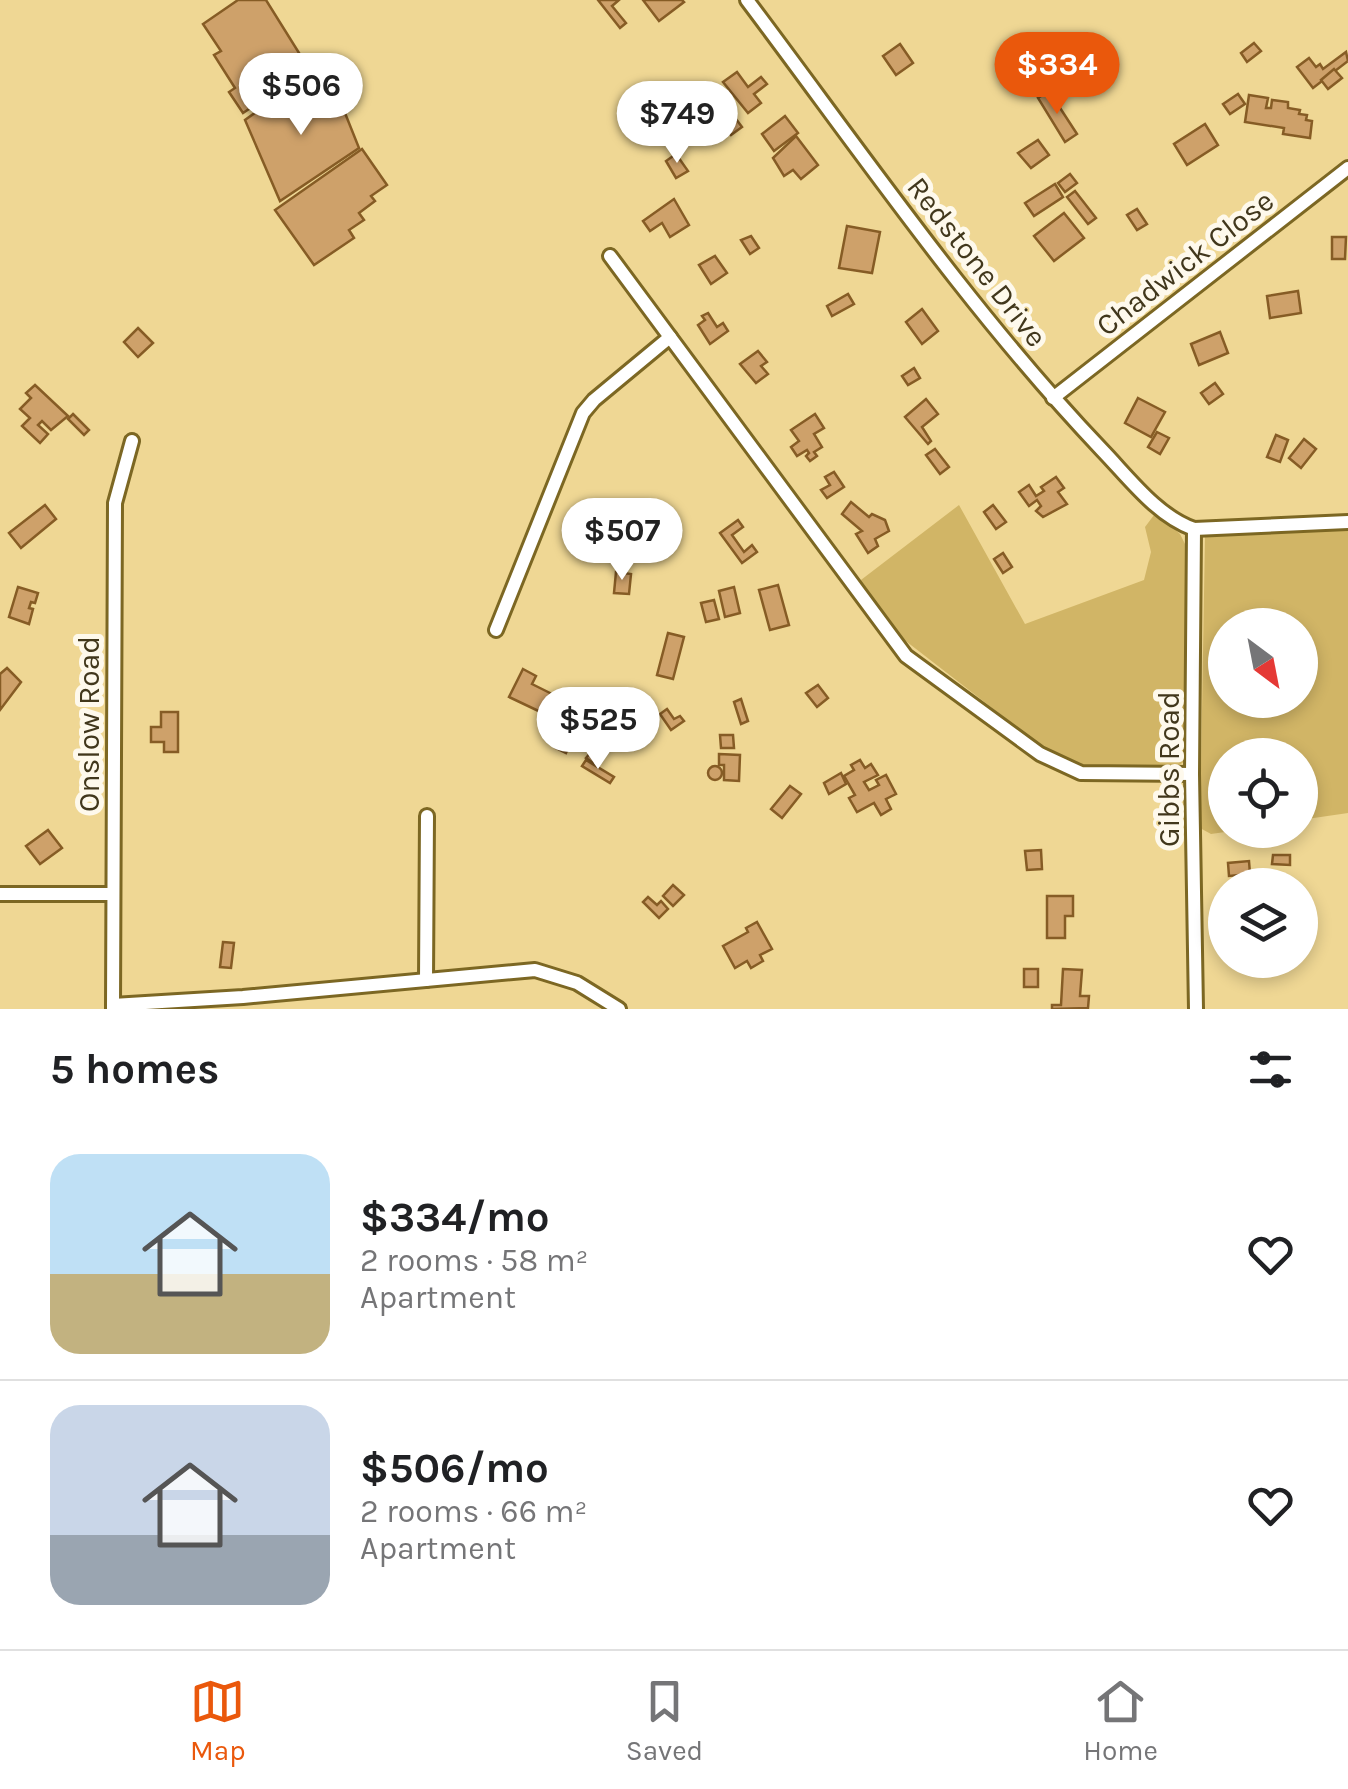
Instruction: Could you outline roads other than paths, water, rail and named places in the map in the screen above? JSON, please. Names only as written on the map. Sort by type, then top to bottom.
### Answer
[{"type":"street","name":"Redstone Drive","points":[[747,0],[964,292],[1054,398],[1156,504],[1194,529]]},
{"type":"street","name":"Chadwick Close","points":[[1054,398],[1348,168]]},
{"type":"street","points":[[610,256],[906,656],[1040,754],[1074,772],[1192,774]]},
{"type":"street","points":[[496,630],[583,413],[670,338]]},
{"type":"street","name":"Onslow Road","points":[[113,1007],[115,503],[132,441]]},
{"type":"street","points":[[1194,529],[1348,522]]},
{"type":"street","name":"Gibbs Road","points":[[1194,529],[1192,774],[1196,1009]]},
{"type":"street","points":[[426,980],[427,816]]},
{"type":"street","points":[[0,894],[113,894]]},
{"type":"street","points":[[113,1007],[535,970],[558,974],[619,1009]]}]
